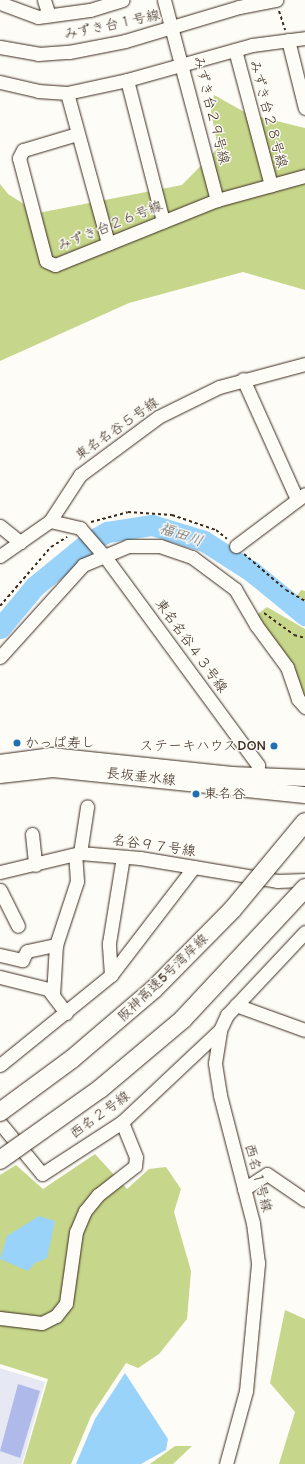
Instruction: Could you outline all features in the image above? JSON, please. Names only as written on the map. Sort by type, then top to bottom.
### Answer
[{"type":"highway","name":"阪神高速5号湾岸線","points":[[0,1112],[72,1060],[154,989],[232,910],[305,822]]},
{"type":"highway","points":[[0,1160],[100,1089],[183,1019],[249,952],[305,888]]},
{"type":"main road","name":"長坂垂水線","points":[[0,763],[51,756],[257,783],[305,795]]},
{"type":"main road","name":"長坂垂水線","points":[[0,775],[53,768],[257,783],[305,778]]},
{"type":"street","points":[[44,0],[49,15]]},
{"type":"street","points":[[0,3],[38,17],[123,0]]},
{"type":"street","name":"みずき台２９号線","points":[[164,0],[174,28],[217,200]]},
{"type":"street","name":"みずき台１号線","points":[[0,46],[38,54],[69,52],[174,28],[239,7],[277,3]]},
{"type":"street","points":[[0,82],[38,91],[67,93],[127,80],[235,50],[305,38]]},
{"type":"street","points":[[288,40],[305,108]]},
{"type":"street","name":"みずき台２８号線","points":[[235,50],[271,185]]},
{"type":"street","points":[[127,80],[163,221]]},
{"type":"street","points":[[67,93],[108,243]]},
{"type":"street","name":"みずき台２６号線","points":[[77,134],[23,150],[19,158],[46,261],[55,265],[217,200],[305,176]]},
{"type":"street","name":"東名名谷５号線","points":[[0,556],[50,521],[80,476],[109,451],[158,417],[243,379],[305,364]]},
{"type":"street","points":[[236,546],[301,496],[243,379]]},
{"type":"street","name":"東名名谷４３号線","points":[[50,521],[80,528],[103,554],[258,765],[257,783]]},
{"type":"street","points":[[0,526],[20,542]]},
{"type":"street","points":[[0,657],[58,588],[83,565],[103,554],[128,546],[160,546],[192,557],[235,589],[256,625],[287,667],[298,699],[305,707]]},
{"type":"street","points":[[54,995],[56,945],[77,880],[77,854],[87,807]]},
{"type":"street","points":[[32,834],[35,866]]},
{"type":"street","name":"名谷９７号線","points":[[0,872],[35,866],[77,854],[123,857],[277,881],[305,880]]},
{"type":"street","points":[[111,975],[109,943],[123,857]]},
{"type":"street","points":[[0,1065],[111,975],[194,867]]},
{"type":"street","points":[[0,890],[18,926]]},
{"type":"street","name":"西名１号線","points":[[226,1464],[246,1391],[256,1309],[258,1263],[253,1222],[220,1095],[215,1063],[220,1030],[236,1005],[305,932]]},
{"type":"street","points":[[0,955],[22,960],[27,951],[56,945]]},
{"type":"street","points":[[0,977],[48,989],[66,1013]]},
{"type":"street","points":[[236,1005],[305,1030]]},
{"type":"street","name":"西名２号線","points":[[0,1123],[42,1174],[122,1122],[220,1030]]},
{"type":"street","points":[[0,1318],[42,1323],[56,1316],[66,1304],[76,1232],[85,1211],[98,1195],[135,1166],[136,1157],[122,1122]]},
{"type":"street","points":[[244,1189],[267,1174],[305,1200]]},
{"type":"path","points":[[277,3],[288,40]]},
{"type":"path","points":[[262,611],[294,635],[305,638]]},
{"type":"shaded area","points":[[0,1368],[45,1382],[22,1464],[0,1464]]},
{"type":"green space","points":[[214,95],[248,114],[305,128],[305,290],[243,272],[129,303],[0,361],[0,184],[8,194],[38,213],[182,185],[218,148],[211,112]]},
{"type":"green space","points":[[301,590],[305,591],[305,607],[293,602]]},
{"type":"green space","points":[[267,607],[305,629],[305,701],[255,616]]},
{"type":"green space","points":[[95,1154],[127,1189],[149,1169],[166,1167],[181,1189],[174,1212],[191,1271],[187,1319],[159,1354],[138,1368],[126,1363],[91,1416],[71,1464],[23,1464],[48,1379],[0,1364],[0,1175],[16,1165],[43,1189]]},
{"type":"green space","points":[[285,1310],[305,1319],[305,1464],[279,1464],[295,1412],[270,1383]]},
{"type":"green space","points":[[175,1446],[192,1446],[173,1464],[150,1464]]},
{"type":"water","points":[[39,1216],[55,1221],[47,1258],[35,1263],[28,1271],[0,1259],[7,1236]]},
{"type":"water","points":[[125,1373],[168,1439],[166,1450],[141,1464],[76,1464],[95,1419]]},
{"type":"building","points":[[18,1384],[40,1391],[20,1458],[0,1451]]},
{"type":"waterway","name":"福田川","points":[[0,628],[35,586],[89,542],[107,532],[152,525],[204,541],[251,571],[305,615]]},
{"type":"place","name":"かっぱ寿し","points":[[17,743]]},
{"type":"place","name":"ステーキハウスDON","points":[[274,746]]},
{"type":"place","name":"東名谷","points":[[196,794]]}]
